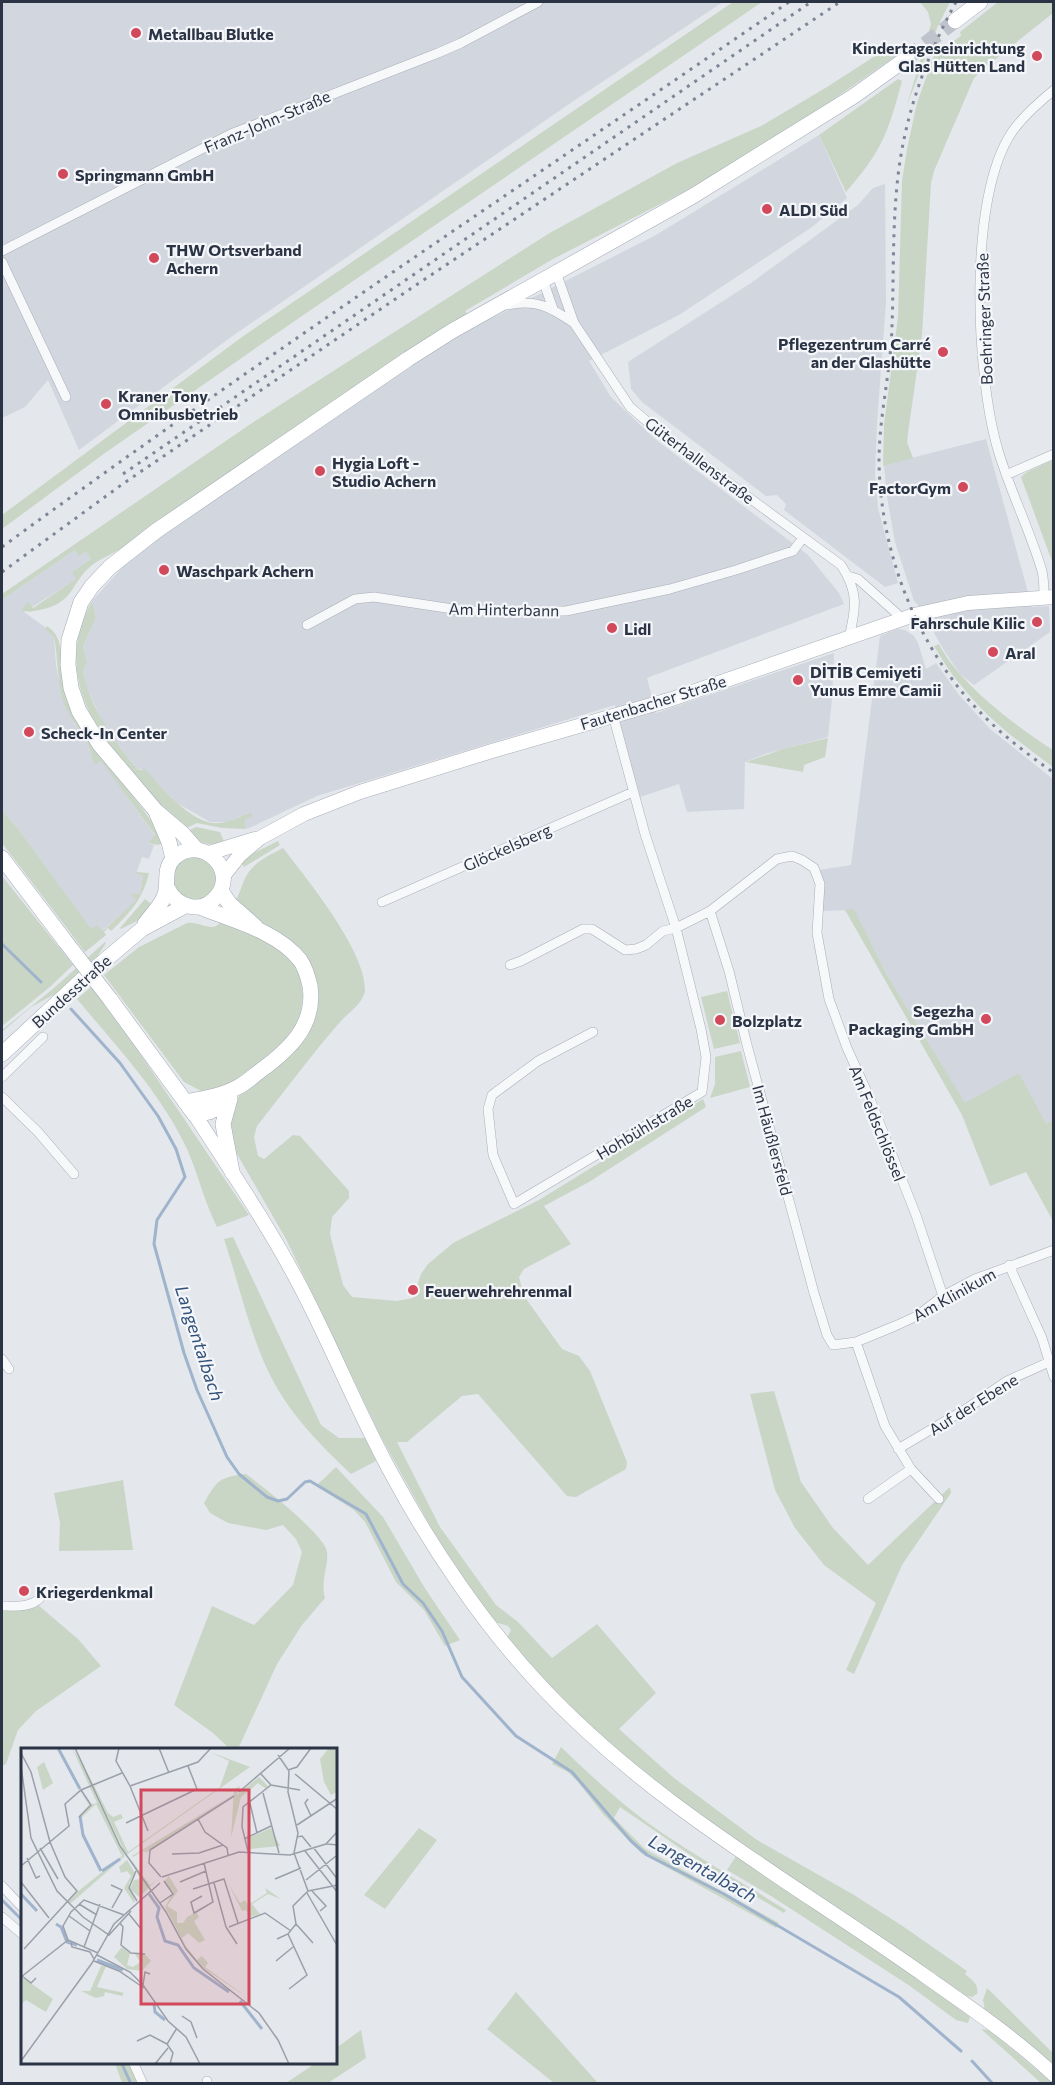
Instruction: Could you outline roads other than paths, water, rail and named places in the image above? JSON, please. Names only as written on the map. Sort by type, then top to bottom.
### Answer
[{"type":"main road","points":[[955,21],[980,2]]},
{"type":"main road","points":[[142,929],[193,906],[209,904],[221,891],[224,875],[216,859],[156,812],[100,744],[79,711],[71,688],[68,665],[69,640],[81,602],[92,586],[110,567],[156,531],[408,359],[492,308],[693,196],[854,96],[908,58]]},
{"type":"main road","name":"Fautenbacher Straße","points":[[224,875],[240,855],[260,838],[304,814],[360,792],[672,699],[903,619],[962,604],[1049,598]]},
{"type":"main road","points":[[156,812],[169,842],[173,859]]},
{"type":"main road","name":"Fautenbacher Straße","points":[[203,851],[260,838]]},
{"type":"main road","points":[[142,929],[159,906],[167,887],[166,872],[173,859],[180,854],[203,851]]},
{"type":"main road","points":[[2,858],[110,999],[195,1115],[244,1188],[298,1281],[393,1478],[424,1532],[458,1582],[538,1683],[609,1752],[688,1815],[949,1992],[1053,2075]]},
{"type":"main road","points":[[167,887],[174,898],[258,929]]},
{"type":"main road","points":[[185,1102],[238,1087],[295,1041],[310,1011],[309,979],[302,962],[287,947],[258,929],[230,903],[221,891]]},
{"type":"main road","name":"Bundesstraße","points":[[2,1054],[84,978],[142,929]]},
{"type":"main road","points":[[2,1044],[17,1041]]},
{"type":"main road","points":[[232,1172],[224,1124],[227,1103],[238,1087]]},
{"type":"main road","points":[[195,1115],[209,1112],[227,1103]]},
{"type":"street","name":"Franz-John-Straße","points":[[2,252],[231,134],[438,53],[538,2]]},
{"type":"street","name":"Boehringer Straße","points":[[1049,598],[1042,572],[1006,475],[989,412],[982,364],[980,268],[987,203],[995,168],[1011,134],[1031,109],[1053,90]]},
{"type":"street","points":[[2,262],[66,398]]},
{"type":"street","points":[[550,276],[553,309]]},
{"type":"street","name":"Güterhallenstraße","points":[[550,276],[574,323],[630,406],[662,434],[841,565],[848,576],[858,579],[903,619]]},
{"type":"street","name":"Güterhallenstraße","points":[[492,308],[533,302],[553,309],[574,323]]},
{"type":"street","points":[[1006,475],[1053,454]]},
{"type":"street","name":"Am Hinterbann","points":[[307,625],[355,599],[374,597],[466,611],[566,611],[670,589],[736,570],[793,551],[803,538]]},
{"type":"street","points":[[848,576],[856,603],[849,638]]},
{"type":"street","name":"Hohbühlstraße","points":[[593,1032],[538,1061],[492,1095],[488,1109],[493,1155],[514,1204],[702,1092],[706,1057],[701,1029],[676,928],[633,792],[613,715]]},
{"type":"street","name":"Glöckelsberg","points":[[382,902],[633,792]]},
{"type":"street","name":"Am Feldschlössel","points":[[510,965],[583,929],[591,929],[625,950],[646,945],[663,931],[676,928],[710,911],[777,859],[792,856],[814,868],[820,884],[817,933],[829,999],[916,1215],[943,1296]]},
{"type":"street","name":"Im Häußlersfeld","points":[[710,911],[729,971],[747,1045],[827,1335],[833,1345],[856,1342]]},
{"type":"street","points":[[2,1077],[43,1038]]},
{"type":"street","points":[[2,1097],[38,1132],[74,1174]]},
{"type":"street","name":"Am Klinikum","points":[[856,1342],[917,1316],[943,1296],[975,1279],[1053,1250]]},
{"type":"street","points":[[1009,1265],[1042,1338],[1053,1377]]},
{"type":"street","points":[[856,1342],[885,1426],[911,1469],[939,1499]]},
{"type":"street","points":[[2,1359],[9,1369]]},
{"type":"street","name":"Auf der Ebene","points":[[898,1449],[969,1407],[1007,1381],[1049,1362]]},
{"type":"street","points":[[868,1499],[911,1469]]},
{"type":"street","points":[[2,1606],[27,1605],[40,1598]]},
{"type":"street","points":[[2,1886],[20,1904]]},
{"type":"street","points":[[2,1917],[21,1933]]},
{"type":"street","points":[[134,2064],[142,2084]]},
{"type":"waterway","name":"Langentalbach","points":[[2,944],[41,982]]},
{"type":"waterway","name":"Langentalbach","points":[[71,1009],[120,1063],[158,1116],[176,1149],[185,1177],[157,1220],[154,1244],[184,1353],[197,1390],[227,1457],[239,1474],[267,1497],[278,1501],[287,1499],[305,1482],[310,1481],[366,1514],[403,1584],[423,1603],[442,1631],[462,1677],[516,1736],[572,1772],[631,1841],[647,1855],[724,1894],[899,1997],[961,2051]]},
{"type":"waterway","points":[[2,1900],[21,1919]]},
{"type":"waterway","name":"Langentalbach","points":[[972,2061],[993,2084]]},
{"type":"waterway","points":[[122,2064],[131,2084]]},
{"type":"tunnel","points":[[907,58],[955,21]]},
{"type":"railway","points":[[2,547],[196,408],[789,2]]},
{"type":"railway","points":[[123,474],[811,2]]},
{"type":"railway","points":[[2,572],[124,483],[840,2]]},
{"type":"railway","points":[[956,2],[936,41],[920,82],[907,124],[899,168],[894,227],[891,343],[879,461],[881,492],[885,523],[901,584],[927,641],[972,704],[1017,745],[1054,773]]},
{"type":"place","name":"Metallbau Blutke","points":[[136,33]]},
{"type":"place","name":"Kindertageseinrichtung Glas Hütten Land","points":[[1037,56]]},
{"type":"place","name":"Springmann GmbH","points":[[63,174]]},
{"type":"place","name":"ALDI Süd","points":[[767,209]]},
{"type":"place","name":"THW Ortsverband Achern","points":[[154,258]]},
{"type":"place","name":"Pflegezentrum Carré an der Glashütte","points":[[943,352]]},
{"type":"place","name":"Kraner Tony Omnibusbetrieb","points":[[106,404]]},
{"type":"place","name":"Hygia Loft - Studio Achern","points":[[320,471]]},
{"type":"place","name":"FactorGym","points":[[963,487]]},
{"type":"place","name":"Waschpark Achern","points":[[164,570]]},
{"type":"place","name":"Fahrschule Kilic","points":[[1037,622]]},
{"type":"place","name":"Lidl","points":[[612,628]]},
{"type":"place","name":"Aral","points":[[993,652]]},
{"type":"place","name":"DİTİB Cemiyeti Yunus Emre Camii","points":[[798,680]]},
{"type":"place","name":"Scheck-In Center","points":[[29,732]]},
{"type":"place","name":"Segezha Packaging GmbH","points":[[986,1019]]},
{"type":"place","name":"Bolzplatz","points":[[720,1020]]},
{"type":"place","name":"Feuerwehrehrenmal","points":[[413,1290]]},
{"type":"place","name":"Kriegerdenkmal","points":[[24,1591]]}]
